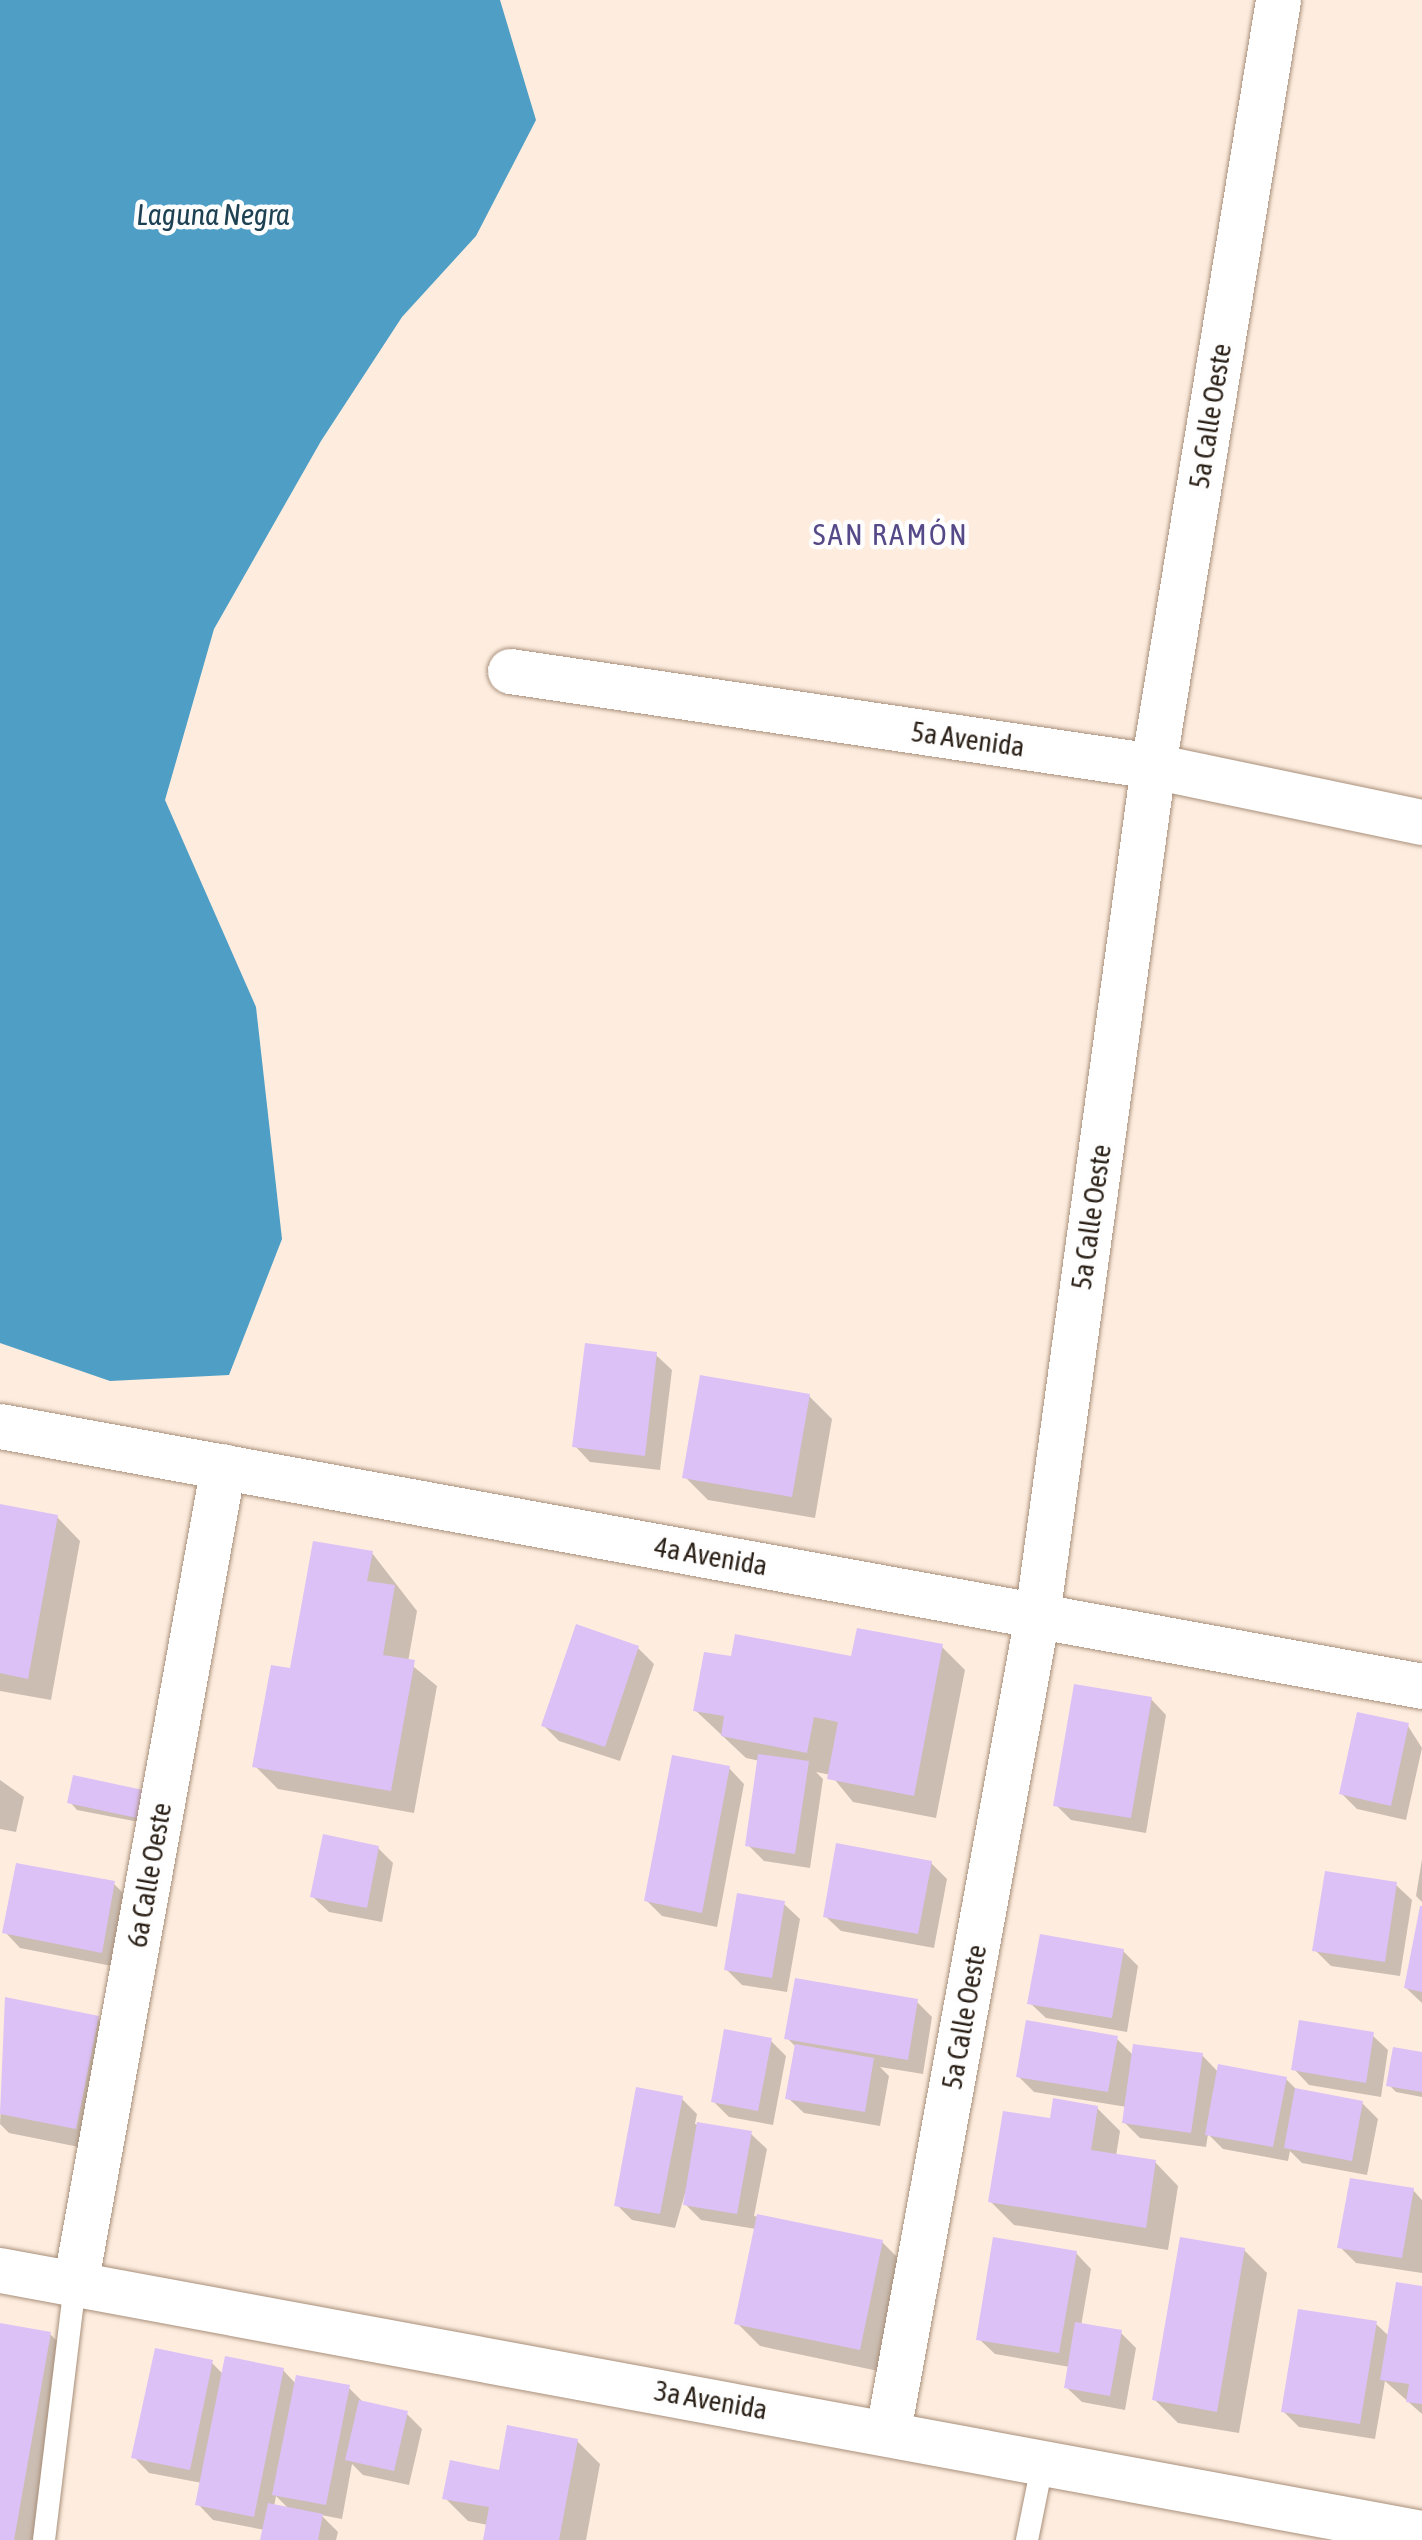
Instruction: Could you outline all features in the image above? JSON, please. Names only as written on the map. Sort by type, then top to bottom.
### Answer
[{"type":"street","name":"5a Calle Oeste","points":[[888,2432],[1037,1616],[1153,766],[1278,0]]},
{"type":"street","name":"5a Avenida","points":[[510,671],[1153,766],[1422,822]]},
{"type":"street","name":"4a Avenida","points":[[0,1426],[1422,1686]]},
{"type":"street","name":"6a Calle Oeste","points":[[75,2284],[223,1466]]},
{"type":"street","name":"3a Avenida","points":[[0,2270],[1422,2533]]},
{"type":"lane","points":[[44,2540],[75,2284]]},
{"type":"lane","points":[[1026,2540],[1043,2461]]},
{"type":"water","name":"Laguna Negra","points":[[0,0],[500,0],[536,120],[476,236],[402,317],[321,441],[214,629],[165,800],[256,1007],[282,1239],[229,1375],[110,1381],[0,1343]]},
{"type":"building","points":[[585,1343],[657,1352],[645,1456],[572,1447]]},
{"type":"building","points":[[700,1375],[810,1394],[792,1497],[682,1478]]},
{"type":"building","points":[[0,1504],[58,1515],[28,1679],[0,1673]]},
{"type":"building","points":[[313,1541],[373,1551],[367,1581],[395,1585],[383,1655],[415,1660],[391,1791],[252,1767],[271,1665],[290,1668]]},
{"type":"building","points":[[576,1624],[639,1646],[605,1747],[541,1726]]},
{"type":"building","points":[[857,1628],[943,1644],[914,1796],[827,1779],[838,1722],[814,1717],[807,1753],[721,1736],[724,1716],[693,1711],[704,1652],[731,1656],[735,1634],[851,1656]]},
{"type":"building","points":[[1074,1684],[1152,1697],[1131,1818],[1053,1806]]},
{"type":"building","points":[[1357,1712],[1409,1723],[1391,1806],[1339,1794]]},
{"type":"building","points":[[758,1754],[809,1761],[795,1854],[745,1846]]},
{"type":"building","points":[[672,1755],[730,1766],[702,1913],[644,1901]]},
{"type":"building","points":[[73,1775],[143,1790],[137,1818],[67,1803]]},
{"type":"building","points":[[323,1834],[379,1846],[367,1908],[310,1897]]},
{"type":"building","points":[[836,1843],[932,1861],[918,1934],[823,1917]]},
{"type":"building","points":[[16,1863],[115,1881],[102,1953],[2,1933]]},
{"type":"building","points":[[1325,1871],[1397,1882],[1385,1962],[1312,1951]]},
{"type":"building","points":[[737,1893],[785,1901],[772,1978],[724,1970]]},
{"type":"building","points":[[1422,1906],[1422,1992],[1404,1988]]},
{"type":"building","points":[[1040,1934],[1124,1949],[1112,2018],[1027,2004]]},
{"type":"building","points":[[795,1978],[918,1999],[908,2060],[784,2039]]},
{"type":"building","points":[[5,1997],[99,2016],[76,2129],[0,2114]]},
{"type":"building","points":[[1026,2020],[1118,2036],[1108,2092],[1016,2077]]},
{"type":"building","points":[[1299,2020],[1374,2032],[1366,2083],[1291,2070]]},
{"type":"building","points":[[724,2029],[772,2038],[758,2111],[711,2102]]},
{"type":"building","points":[[795,2044],[874,2058],[865,2112],[785,2099]]},
{"type":"building","points":[[1133,2044],[1203,2053],[1191,2133],[1122,2123]]},
{"type":"building","points":[[1393,2047],[1422,2052],[1422,2092],[1386,2086]]},
{"type":"building","points":[[1218,2064],[1287,2077],[1273,2147],[1205,2135]]},
{"type":"building","points":[[636,2087],[683,2096],[660,2214],[614,2206]]},
{"type":"building","points":[[1295,2088],[1363,2101],[1352,2161],[1284,2148]]},
{"type":"building","points":[[1053,2098],[1098,2106],[1091,2150],[1156,2160],[1146,2228],[988,2202],[1003,2111],[1050,2118]]},
{"type":"building","points":[[697,2122],[752,2131],[737,2214],[683,2205]]},
{"type":"building","points":[[1350,2178],[1414,2188],[1402,2258],[1337,2248]]},
{"type":"building","points":[[757,2214],[883,2240],[860,2350],[734,2324]]},
{"type":"building","points":[[993,2237],[1077,2251],[1059,2353],[976,2340]]},
{"type":"building","points":[[1180,2237],[1245,2248],[1217,2412],[1152,2400]]},
{"type":"building","points":[[1396,2282],[1422,2286],[1422,2404],[1406,2402],[1409,2384],[1380,2380]]},
{"type":"building","points":[[1298,2309],[1377,2321],[1360,2424],[1281,2412]]},
{"type":"building","points":[[1075,2322],[1122,2330],[1110,2396],[1064,2388]]},
{"type":"building","points":[[0,2323],[51,2332],[14,2540],[0,2540]]},
{"type":"building","points":[[155,2348],[213,2360],[190,2470],[131,2458]]},
{"type":"building","points":[[225,2356],[284,2368],[254,2517],[195,2505]]},
{"type":"building","points":[[296,2375],[350,2385],[326,2505],[272,2495]]},
{"type":"building","points":[[359,2400],[408,2411],[394,2471],[345,2460]]},
{"type":"building","points":[[507,2425],[578,2439],[559,2540],[483,2540],[489,2507],[442,2499],[450,2460],[499,2470]]},
{"type":"building","points":[[268,2503],[323,2514],[318,2540],[260,2540]]},
{"type":"district","name":"SAN RAMÓN","points":[[891,534]]}]
